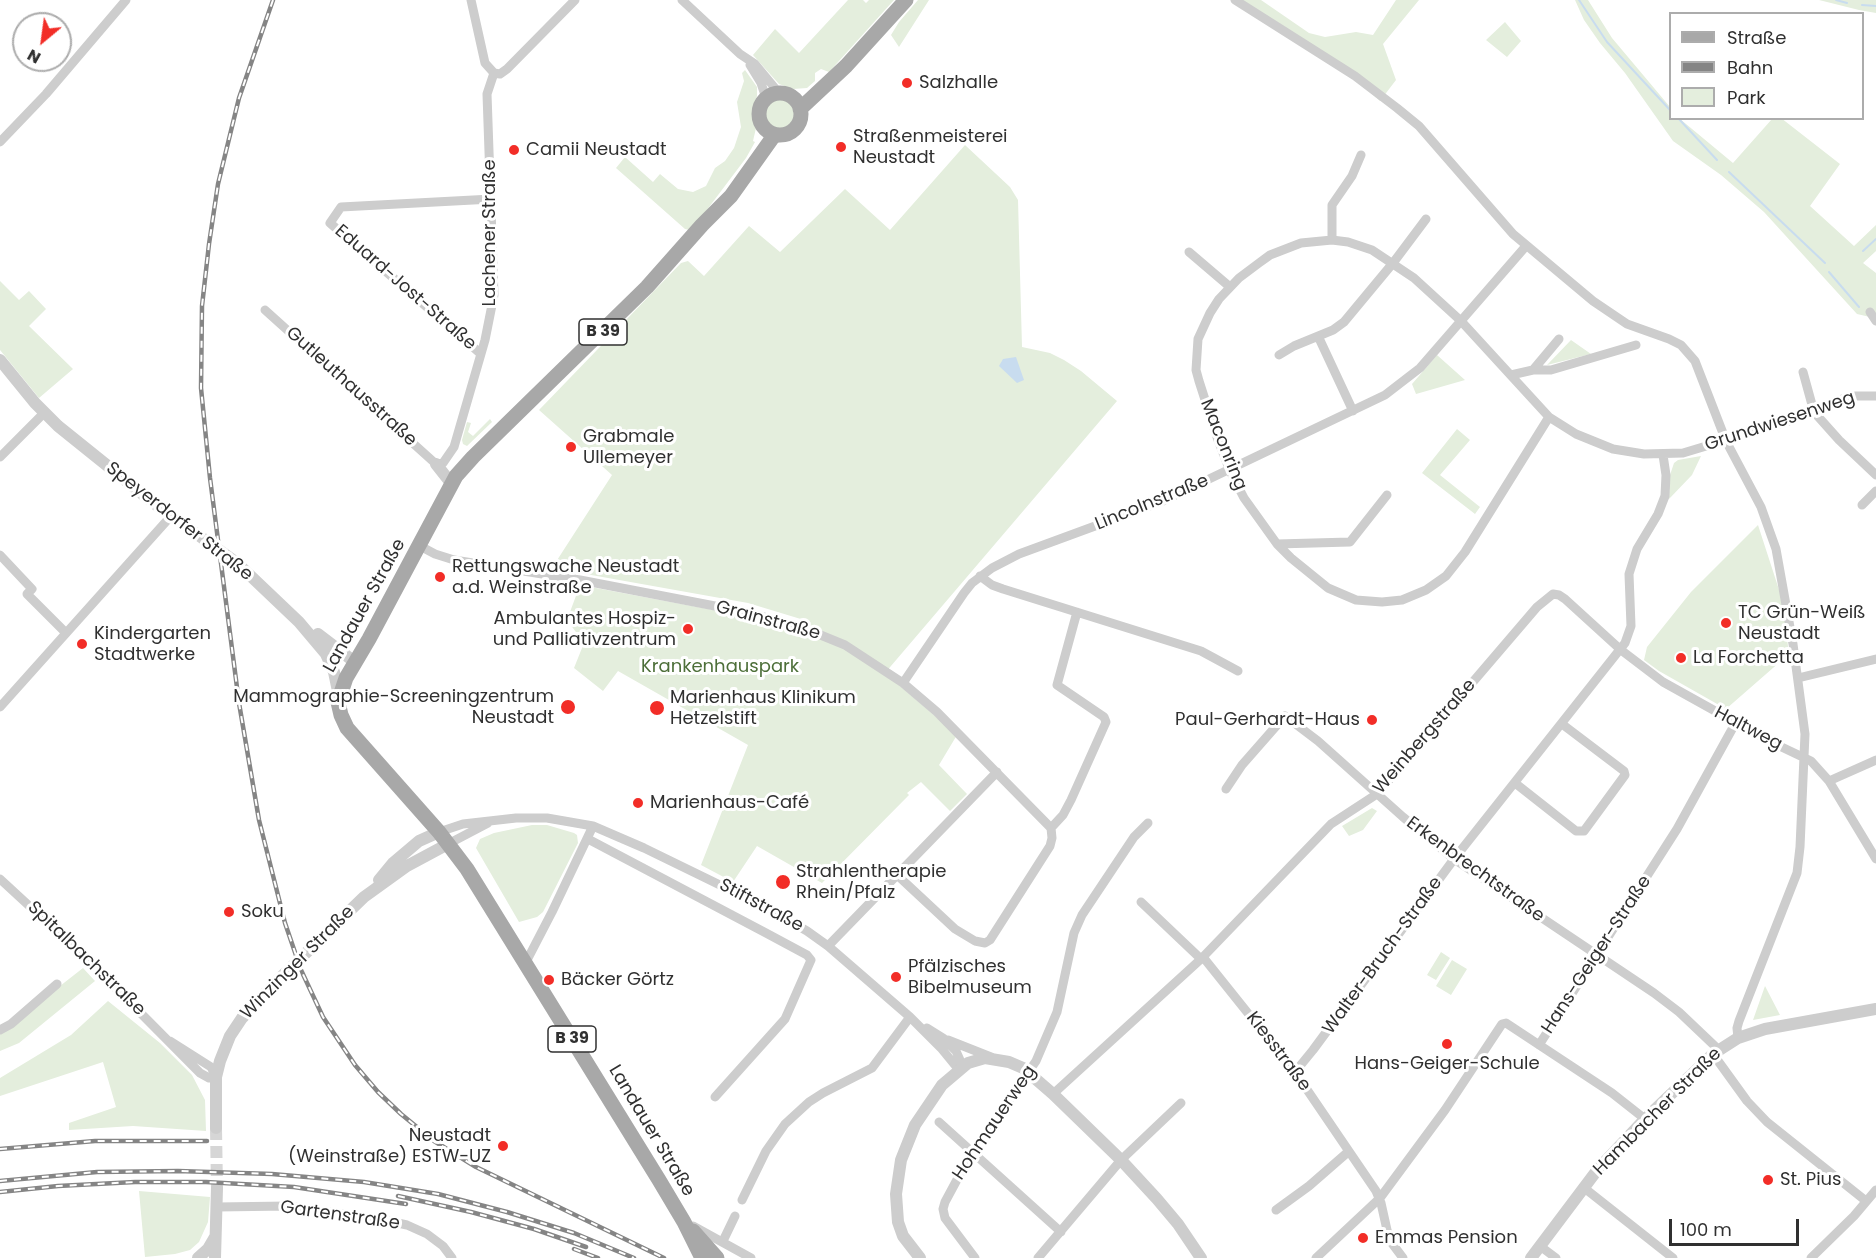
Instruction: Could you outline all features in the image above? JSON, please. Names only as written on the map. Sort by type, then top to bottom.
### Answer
[{"type":"main road","points":[[798,104],[827,84],[846,66],[906,0]]},
{"type":"main road","points":[[771,131],[788,134],[801,118],[798,104],[785,93],[772,96]]},
{"type":"main road","name":"Landauer Straße","points":[[702,1258],[684,1222],[475,883],[439,832],[347,728],[339,708],[339,696],[346,678],[454,480],[466,464],[625,310],[702,225],[771,131],[759,116],[760,109],[772,96]]},
{"type":"main road","name":"Landauer Straße","points":[[684,1222],[717,1258]]},
{"type":"street","points":[[0,142],[37,105],[126,0]]},
{"type":"street","points":[[471,0],[485,63],[494,73],[500,74],[575,0]]},
{"type":"street","points":[[682,0],[740,54],[755,64],[772,96]]},
{"type":"street","points":[[1235,0],[1355,76],[1419,126],[1499,219],[1526,246],[1609,313],[1639,330],[1669,339],[1689,352],[1695,361],[1726,441],[1761,507],[1776,549],[1803,714],[1804,758],[1817,766],[1829,781],[1876,859]]},
{"type":"street","name":"Lachener Straße","points":[[454,447],[481,354],[494,295],[487,94],[494,73]]},
{"type":"street","points":[[1332,240],[1332,205],[1352,176],[1361,155]]},
{"type":"street","name":"Eduard-Jost-Straße","points":[[481,354],[330,223],[341,207],[492,198]]},
{"type":"street","points":[[1280,356],[1333,330],[1344,322],[1426,219]]},
{"type":"street","name":"Maconring","points":[[1332,240],[1348,242],[1372,250],[1393,263],[1427,289],[1461,321],[1549,417],[1456,564],[1437,584],[1415,596],[1392,602],[1364,602],[1345,596],[1316,580],[1276,544],[1255,514],[1230,471],[1199,381],[1196,359],[1198,339],[1219,299],[1230,287],[1270,255],[1301,243],[1332,240]]},
{"type":"street","name":"Lincolnstraße","points":[[903,683],[964,593],[980,576],[1019,554],[1163,501],[1385,395],[1408,378],[1526,246]]},
{"type":"street","points":[[1189,252],[1230,287]]},
{"type":"street","name":"Gutleuthausstraße","points":[[265,310],[436,464]]},
{"type":"street","points":[[1870,312],[1876,321]]},
{"type":"street","points":[[1318,336],[1353,411]]},
{"type":"street","points":[[1533,370],[1559,339]]},
{"type":"street","points":[[1511,375],[1533,370],[1551,370],[1636,345]]},
{"type":"street","name":"Speyerdorfer Straße","points":[[0,360],[44,413],[94,456],[171,516],[237,563],[299,622],[326,654],[334,672],[339,696]]},
{"type":"street","points":[[1803,372],[1814,412],[1839,440],[1876,475]]},
{"type":"street","name":"Grundwiesenweg","points":[[1549,417],[1576,434],[1600,445],[1630,453],[1663,455],[1683,453],[1726,441],[1856,396],[1876,396]]},
{"type":"street","points":[[0,457],[44,413]]},
{"type":"street","points":[[436,464],[443,463],[454,447],[466,464]]},
{"type":"street","points":[[1621,650],[1629,634],[1629,587],[1632,562],[1665,496],[1666,476],[1663,455]]},
{"type":"street","points":[[436,464],[454,480]]},
{"type":"street","points":[[1862,505],[1876,491]]},
{"type":"street","points":[[1276,544],[1350,542],[1387,495]]},
{"type":"street","points":[[0,707],[171,516]]},
{"type":"street","name":"Grainstraße","points":[[420,546],[454,560],[580,580],[735,610],[801,627],[845,645],[903,683],[937,712],[1051,828]]},
{"type":"street","points":[[0,555],[32,589],[27,594],[66,633]]},
{"type":"street","points":[[980,576],[992,585],[1003,589],[1201,651],[1238,671]]},
{"type":"street","name":"Weinbergstraße","points":[[1053,1094],[1202,958],[1331,824],[1377,794],[1537,607],[1550,595],[1557,594],[1565,599],[1621,650]]},
{"type":"street","points":[[896,874],[955,929],[975,941],[985,943],[990,940],[1050,846],[1051,828],[1063,815],[1071,800],[1106,722],[1104,717],[1057,685],[1077,612]]},
{"type":"street","points":[[299,622],[356,663]]},
{"type":"street","name":"Haltweg","points":[[1621,650],[1663,682],[1804,758],[1797,873],[1739,1022],[1738,1038]]},
{"type":"street","name":"Walter-Bruch-Straße","points":[[1295,1072],[1314,1050],[1454,859],[1621,650]]},
{"type":"street","points":[[1798,678],[1876,659]]},
{"type":"street","name":"Erkenbrechtstraße","points":[[1226,789],[1242,765],[1285,716],[1318,741],[1454,859],[1679,1012],[1716,1052],[1747,1101],[1767,1122],[1866,1202]]},
{"type":"street","name":"Hans-Geiger-Straße","points":[[1316,1258],[1380,1198],[1445,1110],[1502,1024],[1506,1023],[1539,1045],[1677,829],[1736,722]]},
{"type":"street","points":[[1515,783],[1576,831],[1584,831],[1625,775],[1624,771],[1562,724]]},
{"type":"street","points":[[1829,781],[1876,760]]},
{"type":"street","points":[[828,946],[997,772]]},
{"type":"street","name":"Stiftstraße","points":[[439,832],[463,824],[547,818],[593,826],[664,857],[755,902],[807,931],[828,946],[910,1017],[933,1039],[959,1070]]},
{"type":"street","name":"Stiftstraße","points":[[448,844],[490,822]]},
{"type":"street","name":"Hohmauerweg","points":[[975,1258],[943,1213],[945,1202],[972,1153],[1030,1073],[1057,1012],[1078,924],[1086,908],[1128,845],[1148,823]]},
{"type":"street","points":[[525,964],[593,826]]},
{"type":"street","points":[[364,897],[393,863],[425,837],[439,832]]},
{"type":"street","points":[[588,839],[810,958],[811,963],[790,1009],[778,1028],[716,1096]]},
{"type":"street","name":"Winzinger Straße","points":[[216,1128],[216,1077],[223,1050],[242,1018],[364,897],[407,866],[448,844]]},
{"type":"street","name":"Spitalbachstraße","points":[[0,879],[90,961],[171,1041],[211,1067],[216,1077]]},
{"type":"street","points":[[1141,902],[1202,958]]},
{"type":"street","name":"Kiesstraße","points":[[1202,958],[1295,1072],[1380,1198],[1387,1230],[1403,1258]]},
{"type":"street","points":[[0,1029],[11,1024],[57,984]]},
{"type":"street","name":"Hambacher Straße","points":[[1531,1258],[1583,1187],[1614,1151],[1716,1052],[1738,1038],[1765,1029],[1876,1009]]},
{"type":"street","points":[[742,1200],[766,1151],[785,1124],[809,1102],[823,1093],[868,1071],[876,1064],[910,1017]]},
{"type":"street","name":"Stiftstraße","points":[[910,1017],[943,1038],[996,1059]]},
{"type":"street","name":"Stiftstraße","points":[[943,1038],[958,1055],[959,1070]]},
{"type":"street","points":[[1539,1045],[1624,1101],[1645,1119]]},
{"type":"street","points":[[920,1258],[903,1236],[898,1222],[896,1194],[898,1174],[906,1145],[919,1118],[942,1085],[975,1060],[996,1059],[1017,1065],[1030,1073],[1121,1160],[1167,1210],[1201,1258]]},
{"type":"street","points":[[1038,1258],[1121,1160],[1181,1102]]},
{"type":"street","points":[[939,1122],[1061,1232]]},
{"type":"street","points":[[1276,1210],[1309,1186],[1348,1152]]},
{"type":"street","points":[[1583,1187],[1673,1258]]},
{"type":"street","points":[[215,1258],[216,1188]]},
{"type":"street","points":[[1811,1258],[1876,1190]]},
{"type":"street","name":"Gartenstraße","points":[[217,1208],[288,1206],[384,1220],[407,1225],[427,1234],[443,1246],[452,1258]]},
{"type":"street","points":[[723,1241],[735,1216]]},
{"type":"street","points":[[684,1222],[751,1258]]},
{"type":"street","points":[[198,1258],[211,1245],[217,1230]]},
{"type":"street","points":[[1540,1246],[1556,1258]]},
{"type":"green space","points":[[848,0],[863,0],[866,3],[869,0],[894,0],[829,72],[821,69],[815,73],[815,81],[807,88],[793,89],[779,84],[753,55],[775,29],[799,53]]},
{"type":"green space","points":[[918,0],[929,0],[899,47],[891,35]]},
{"type":"green space","points":[[1240,0],[1261,0],[1309,33],[1325,37],[1356,32],[1373,35],[1396,0],[1419,0],[1383,44],[1396,80],[1380,101],[1325,53]]},
{"type":"green space","points":[[1575,0],[1588,0],[1612,38],[1669,106],[1669,120],[1681,120],[1733,163],[1771,120],[1784,120],[1840,164],[1810,206],[1854,246],[1876,225],[1876,251],[1863,263],[1876,273],[1876,315],[1870,317],[1857,314],[1764,212],[1721,175],[1673,141],[1584,20]]},
{"type":"green space","points":[[1819,0],[1876,0],[1876,13],[1859,10]]},
{"type":"green space","points":[[1505,22],[1521,41],[1507,57],[1486,40]]},
{"type":"green space","points":[[745,70],[757,87],[757,96],[752,111],[756,128],[753,141],[755,142],[746,158],[700,219],[690,230],[685,229],[616,168],[625,157],[653,182],[660,174],[678,189],[693,192],[706,186],[715,168],[725,161],[734,148],[741,127],[737,102],[744,81],[742,73]]},
{"type":"green space","points":[[780,97],[791,102],[796,113],[791,124],[780,129],[769,124],[764,113],[769,102]]},
{"type":"green space","name":"Krankenhauspark","points":[[965,145],[1010,187],[1018,200],[1022,347],[1050,353],[1064,360],[1117,401],[885,673],[957,735],[939,765],[967,794],[950,811],[921,782],[907,793],[909,795],[822,883],[757,846],[733,882],[701,865],[748,745],[618,671],[603,691],[574,668],[584,643],[567,620],[580,585],[745,616],[797,632],[804,620],[748,603],[552,568],[612,475],[539,410],[681,263],[688,261],[704,276],[749,226],[780,252],[845,189],[890,230]]},
{"type":"green space","points":[[0,281],[19,300],[29,291],[46,309],[29,326],[73,369],[39,398],[0,350]]},
{"type":"green space","points":[[1571,340],[1591,354],[1547,365]]},
{"type":"green space","points":[[1437,355],[1465,380],[1416,394],[1412,384]]},
{"type":"green space","points":[[490,419],[492,422],[467,446],[463,444],[467,422],[471,423],[468,432],[473,436]]},
{"type":"green space","points":[[1457,429],[1470,440],[1440,475],[1480,507],[1475,514],[1422,473]]},
{"type":"green space","points":[[1701,456],[1692,475],[1669,499],[1670,475],[1674,463],[1678,460]]},
{"type":"green space","name":"TC Grün-Weiß Neustadt","points":[[1758,525],[1782,599],[1789,654],[1726,709],[1644,660],[1647,647],[1691,592]]},
{"type":"green space","points":[[1372,808],[1377,811],[1363,830],[1349,836],[1342,826]]},
{"type":"green space","points":[[532,825],[547,825],[574,833],[577,835],[578,843],[543,912],[537,917],[519,922],[476,848],[480,839],[494,833]]},
{"type":"green space","points":[[1441,952],[1450,958],[1436,980],[1427,975]]},
{"type":"green space","points":[[1452,960],[1467,969],[1451,995],[1436,986]]},
{"type":"green space","points":[[83,968],[95,981],[19,1043],[0,1051],[0,1033]]},
{"type":"green space","points":[[1765,986],[1780,1015],[1753,1020]]},
{"type":"green space","points":[[108,1001],[160,1043],[192,1075],[205,1100],[206,1131],[133,1126],[69,1130],[69,1123],[116,1107],[103,1062],[0,1096],[0,1078],[71,1035]]},
{"type":"green space","points":[[139,1191],[210,1197],[208,1222],[199,1242],[190,1250],[145,1257]]},
{"type":"water","points":[[1016,357],[1024,380],[1017,383],[999,366],[1003,359]]},
{"type":"waterway","points":[[1579,0],[1607,42],[1669,109]]},
{"type":"waterway","points":[[1836,0],[1847,3]]},
{"type":"waterway","points":[[1862,5],[1876,6]]},
{"type":"waterway","points":[[1680,120],[1717,160]]},
{"type":"waterway","points":[[1729,172],[1825,263]]},
{"type":"waterway","points":[[1863,251],[1876,239]]},
{"type":"waterway","points":[[1829,272],[1859,307]]},
{"type":"tunnel","points":[[216,1128],[217,1188]]},
{"type":"railway","points":[[273,0],[239,98],[218,184],[202,306],[201,388],[210,478],[239,703],[259,820],[285,923],[301,970],[323,1017],[355,1065],[401,1114],[434,1141],[476,1167],[664,1258]]},
{"type":"railway","points":[[0,1149],[95,1141],[207,1141]]},
{"type":"railway","points":[[0,1181],[97,1172],[178,1171],[272,1174],[364,1182],[438,1194],[507,1212],[574,1233],[634,1258]]},
{"type":"railway","points":[[0,1192],[135,1182],[206,1182],[294,1187],[406,1204]]},
{"type":"railway","points":[[398,1196],[534,1229],[586,1247]]},
{"type":"railway","points":[[574,1249],[598,1258]]},
{"type":"place","name":"Salzhalle","points":[[907,83]]},
{"type":"place","name":"Straßenmeisterei Neustadt","points":[[841,147]]},
{"type":"place","name":"Camii Neustadt","points":[[514,150]]},
{"type":"place","name":"Grabmale Ullemeyer","points":[[571,447]]},
{"type":"place","name":"Rettungswache Neustadt a.d. Weinstraße","points":[[440,577]]},
{"type":"place","name":"TC Grün-Weiß Neustadt","points":[[1726,623]]},
{"type":"place","name":"Ambulantes Hospiz- und Palliativzentrum","points":[[688,629]]},
{"type":"place","name":"Kindergarten Stadtwerke","points":[[82,644]]},
{"type":"place","name":"La Forchetta","points":[[1681,658]]},
{"type":"place","name":"Mammographie-Screeningzentrum Neustadt","points":[[568,707]]},
{"type":"place","name":"Marienhaus Klinikum Hetzelstift","points":[[657,708]]},
{"type":"place","name":"Paul-Gerhardt-Haus","points":[[1372,720]]},
{"type":"place","name":"Marienhaus-Café","points":[[638,803]]},
{"type":"place","name":"Strahlentherapie Rhein/Pfalz","points":[[783,882]]},
{"type":"place","name":"Soku","points":[[229,912]]},
{"type":"place","name":"Pfälzisches Bibelmuseum","points":[[896,977]]},
{"type":"place","name":"Bäcker Görtz","points":[[549,980]]},
{"type":"place","name":"Hans-Geiger-Schule","points":[[1447,1044]]},
{"type":"place","name":"Neustadt (Weinstraße) ESTW-UZ","points":[[503,1146]]},
{"type":"place","name":"St. Pius","points":[[1768,1180]]},
{"type":"place","name":"Emmas Pension","points":[[1363,1238]]}]
